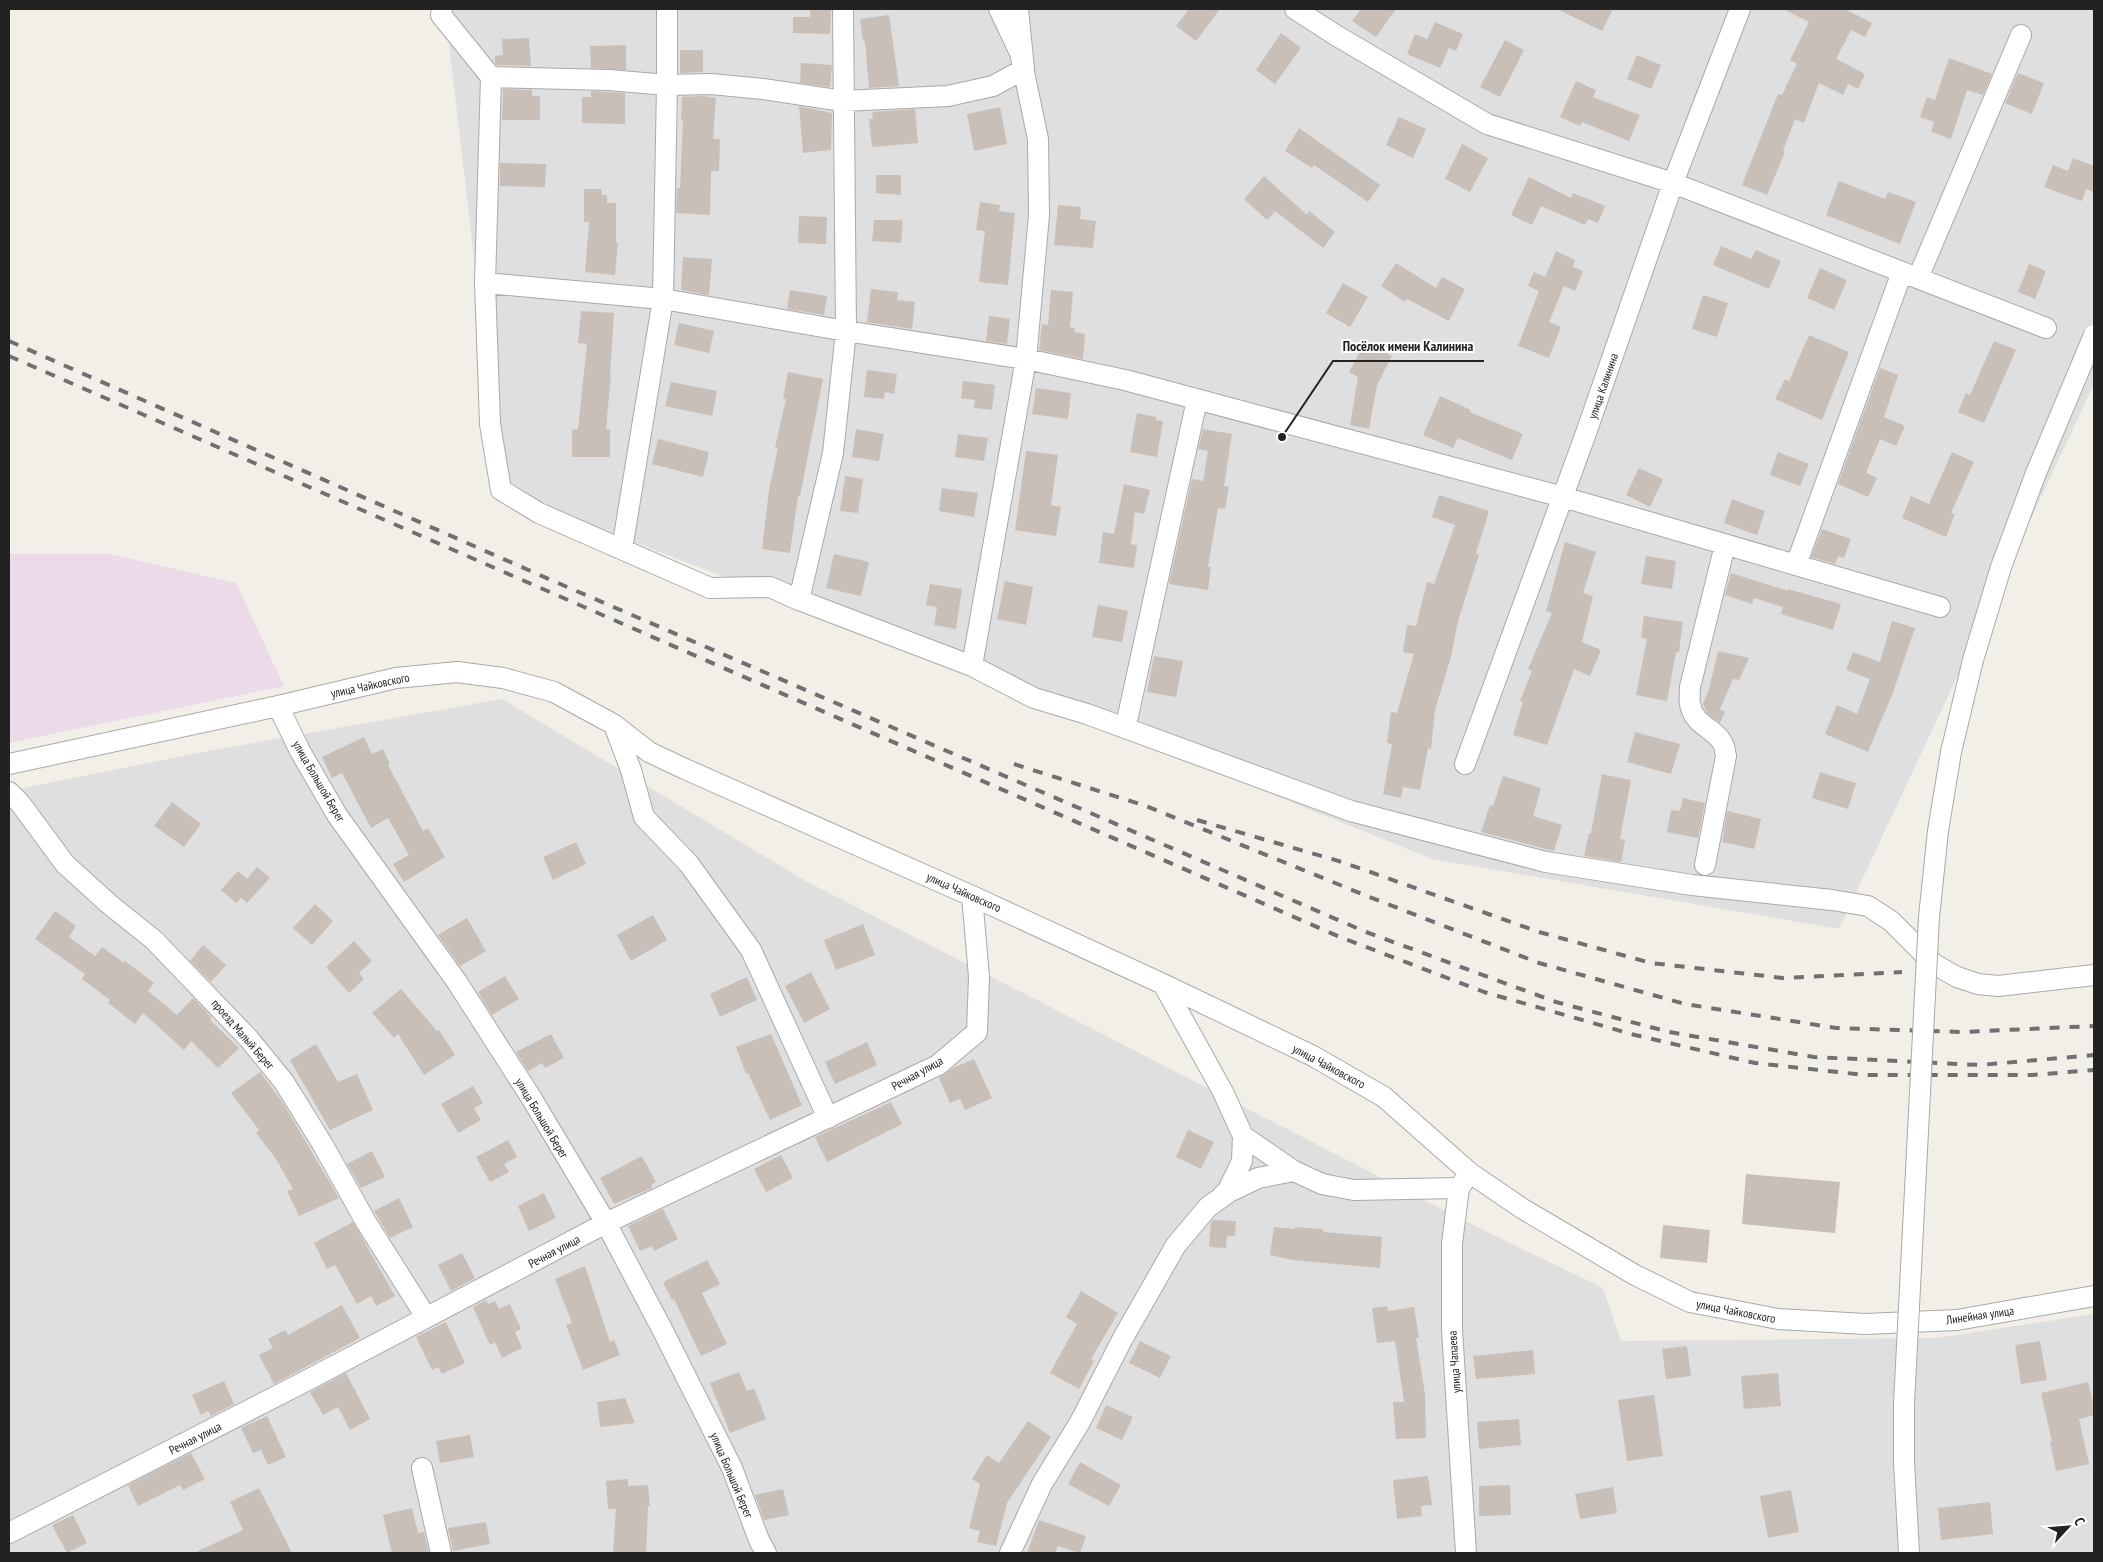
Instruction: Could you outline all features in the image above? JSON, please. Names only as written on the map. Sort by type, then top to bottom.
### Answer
[{"type":"street","points":[[442,9],[441,15],[491,78],[486,283],[490,424],[500,490],[539,513],[710,588],[770,587],[799,600],[972,666],[1034,698],[1087,714],[1351,811],[1546,862],[1692,885],[1832,900],[1868,906],[1891,920],[1934,964],[1957,977],[1978,984],[1998,986],[2094,975]]},
{"type":"street","points":[[622,549],[663,299],[668,84],[667,9]]},
{"type":"street","points":[[799,600],[833,453],[846,331],[843,9]]},
{"type":"street","points":[[972,666],[1026,359],[1039,206],[1038,138],[1024,69],[1020,53],[999,9]]},
{"type":"street","points":[[1018,9],[1024,69]]},
{"type":"street","points":[[1295,9],[1337,36],[1487,124],[1673,183],[2046,328]]},
{"type":"street","name":"улица Калинина","points":[[1465,764],[1563,496],[1673,183],[1740,9]]},
{"type":"street","points":[[1796,565],[1910,275],[2021,35]]},
{"type":"street","points":[[491,78],[711,84],[763,89],[843,101],[948,96],[993,86],[1024,69]]},
{"type":"street","points":[[486,283],[663,299],[846,331],[1026,359],[1125,380],[1563,496],[1940,607]]},
{"type":"street","points":[[1909,1553],[1904,1462],[1904,1404],[1929,927],[1938,831],[1951,752],[1973,660],[2001,567],[2036,473],[2094,335]]},
{"type":"street","points":[[1128,716],[1197,400]]},
{"type":"street","points":[[1705,865],[1726,756],[1723,744],[1694,716],[1690,704],[1690,688],[1725,545]]},
{"type":"street","name":"улица Чайковского","points":[[9,764],[278,706],[396,678],[457,672],[503,678],[554,692],[613,724],[649,752],[684,769],[972,896],[1163,984],[1349,1075],[1384,1097],[1464,1181],[1523,1209],[1635,1275],[1690,1302],[1778,1319],[1865,1324]]},
{"type":"street","name":"улица Большой Берег","points":[[278,706],[300,752],[337,815],[457,982],[532,1100],[606,1223],[732,1468],[759,1540],[766,1553]]},
{"type":"street","points":[[613,724],[630,770],[644,817],[689,864],[751,950],[828,1118]]},
{"type":"street","name":"проезд Малый Берег","points":[[9,792],[20,803],[65,864],[154,940],[243,1032],[284,1082],[323,1145],[366,1222],[426,1317]]},
{"type":"street","name":"Речная улица","points":[[9,1533],[302,1383],[606,1223],[938,1065],[977,1032],[978,977],[972,896]]},
{"type":"street","points":[[1010,1553],[1042,1484],[1080,1422],[1127,1330],[1176,1246],[1208,1207],[1228,1190],[1242,1161],[1243,1136],[1222,1092],[1163,984]]},
{"type":"street","points":[[1243,1136],[1294,1171],[1322,1184],[1354,1190],[1464,1181]]},
{"type":"street","points":[[1208,1207],[1228,1192],[1258,1178],[1294,1171]]},
{"type":"street","name":"улица Чапаева","points":[[1464,1181],[1452,1242],[1452,1329],[1466,1553]]},
{"type":"street","name":"Линейная улица","points":[[1865,1324],[1957,1320],[2094,1296]]},
{"type":"street","points":[[422,1468],[441,1553]]},
{"type":"shaded area","points":[[445,9],[2094,9],[2094,384],[1839,929],[1432,859],[1034,698],[501,490]]},
{"type":"shaded area","points":[[9,554],[110,554],[236,583],[284,686],[9,743]]},
{"type":"shaded area","points":[[502,699],[804,880],[1469,1223],[1603,1288],[1621,1341],[1936,1338],[2094,1314],[2094,1553],[9,1553],[9,791],[208,751]]},
{"type":"building","points":[[810,9],[831,9],[830,34],[793,33],[793,17],[810,17]]},
{"type":"building","points":[[1189,9],[1220,9],[1196,41],[1176,26]]},
{"type":"building","points":[[1361,9],[1396,9],[1376,37],[1352,21]]},
{"type":"building","points":[[1557,9],[1613,9],[1602,31]]},
{"type":"building","points":[[1783,9],[1845,9],[1872,23],[1865,37],[1851,30],[1836,59],[1865,74],[1858,89],[1848,84],[1843,95],[1819,83],[1804,123],[1795,119],[1783,151],[1785,152],[1767,195],[1742,185],[1778,94],[1782,95],[1797,64],[1790,60],[1809,22]]},
{"type":"building","points":[[889,15],[899,86],[869,88],[865,41],[863,41],[860,19]]},
{"type":"building","points":[[1435,22],[1463,34],[1456,51],[1449,48],[1440,68],[1407,54],[1415,34],[1427,39]]},
{"type":"building","points":[[1281,33],[1301,48],[1275,84],[1256,70]]},
{"type":"building","points":[[529,38],[531,66],[497,65],[495,63],[495,56],[503,55],[502,39]]},
{"type":"building","points":[[1505,40],[1524,50],[1500,97],[1480,87]]},
{"type":"building","points":[[626,45],[626,70],[591,68],[590,46]]},
{"type":"building","points":[[680,50],[703,50],[703,72],[680,73]]},
{"type":"building","points":[[1637,55],[1661,65],[1651,89],[1627,79]]},
{"type":"building","points":[[1949,58],[1992,74],[1983,95],[1967,90],[1951,139],[1931,132],[1934,122],[1920,117],[1927,97],[1935,100]]},
{"type":"building","points":[[801,63],[832,65],[830,87],[800,83]]},
{"type":"building","points":[[2018,73],[2044,83],[2032,114],[2005,103]]},
{"type":"building","points":[[1576,81],[1596,90],[1593,97],[1640,115],[1629,141],[1582,122],[1580,126],[1560,117]]},
{"type":"building","points":[[503,89],[532,90],[532,96],[540,96],[540,120],[502,120]]},
{"type":"building","points":[[591,91],[625,93],[625,124],[582,123],[582,97],[591,97]]},
{"type":"building","points":[[703,96],[716,98],[713,139],[720,139],[719,171],[711,171],[710,215],[676,213],[677,188],[680,188],[683,120],[681,120],[682,97]]},
{"type":"building","points":[[799,106],[832,113],[831,150],[803,153]]},
{"type":"building","points":[[1000,107],[1007,144],[974,151],[967,114]]},
{"type":"building","points":[[915,109],[918,143],[872,147],[869,119],[873,119],[872,112]]},
{"type":"building","points":[[1399,117],[1426,129],[1413,158],[1386,145]]},
{"type":"building","points":[[1299,128],[1380,185],[1368,202],[1314,165],[1312,168],[1285,151]]},
{"type":"building","points":[[1462,144],[1488,158],[1470,192],[1445,179]]},
{"type":"building","points":[[2073,158],[2094,166],[2094,192],[2086,189],[2082,201],[2044,187],[2053,165],[2068,171]]},
{"type":"building","points":[[500,163],[546,164],[545,187],[500,186]]},
{"type":"building","points":[[876,175],[901,175],[901,195],[876,193]]},
{"type":"building","points":[[1264,176],[1307,215],[1309,211],[1335,232],[1323,248],[1275,211],[1267,220],[1244,199]]},
{"type":"building","points":[[1529,177],[1571,198],[1573,193],[1605,206],[1598,223],[1588,219],[1585,225],[1541,206],[1532,225],[1511,215]]},
{"type":"building","points":[[1839,181],[1885,199],[1888,192],[1916,202],[1900,244],[1826,215]]},
{"type":"building","points":[[584,189],[601,189],[602,195],[607,195],[607,203],[616,203],[616,243],[618,243],[615,275],[585,272],[589,222],[584,222]]},
{"type":"building","points":[[980,202],[1000,205],[999,211],[1015,213],[1008,285],[979,282],[985,231],[976,230]]},
{"type":"building","points":[[1058,205],[1081,207],[1080,219],[1096,221],[1093,248],[1054,245]]},
{"type":"building","points":[[799,216],[827,217],[826,244],[798,243]]},
{"type":"building","points":[[874,220],[901,220],[903,222],[901,243],[872,241]]},
{"type":"building","points":[[1721,246],[1751,259],[1756,250],[1781,261],[1769,289],[1713,265]]},
{"type":"building","points":[[1556,251],[1575,260],[1573,267],[1583,271],[1575,291],[1564,286],[1549,322],[1561,327],[1549,358],[1518,346],[1539,291],[1528,286],[1534,272],[1545,277]]},
{"type":"building","points":[[683,257],[712,259],[709,295],[681,290]]},
{"type":"building","points":[[1396,263],[1436,288],[1442,277],[1465,289],[1449,321],[1407,299],[1405,302],[1381,286]]},
{"type":"building","points":[[2029,264],[2046,271],[2035,299],[2018,292]]},
{"type":"building","points":[[1820,268],[1847,280],[1834,310],[1807,298]]},
{"type":"building","points":[[1343,283],[1368,297],[1350,327],[1326,313]]},
{"type":"building","points":[[871,289],[898,292],[897,300],[915,302],[912,329],[867,322]]},
{"type":"building","points":[[790,290],[827,296],[824,315],[787,309]]},
{"type":"building","points":[[1051,290],[1073,292],[1070,327],[1075,328],[1074,332],[1085,334],[1083,359],[1039,350],[1042,324],[1048,325]]},
{"type":"building","points":[[1703,295],[1728,303],[1717,337],[1692,329]]},
{"type":"building","points":[[581,311],[614,313],[606,429],[610,429],[610,457],[572,457],[572,430],[578,429],[587,344],[578,343]]},
{"type":"building","points":[[989,316],[1010,319],[1007,344],[986,341]]},
{"type":"building","points":[[679,323],[714,331],[709,353],[674,345]]},
{"type":"building","points":[[1809,335],[1849,352],[1822,420],[1775,399],[1785,379],[1789,381]]},
{"type":"building","points":[[1994,341],[2016,350],[1984,423],[1958,412],[1966,393],[1970,395]]},
{"type":"building","points":[[1365,342],[1392,356],[1377,385],[1369,429],[1350,425],[1358,377],[1349,372]]},
{"type":"building","points":[[1880,368],[1898,375],[1884,417],[1905,426],[1896,446],[1880,439],[1866,473],[1877,478],[1868,497],[1838,484]]},
{"type":"building","points":[[867,370],[897,374],[894,394],[885,392],[884,399],[864,397]]},
{"type":"building","points":[[788,372],[823,379],[800,496],[798,496],[790,553],[762,549],[769,490],[778,448],[775,447],[786,399],[783,399]]},
{"type":"building","points":[[963,381],[995,385],[992,410],[974,408],[975,400],[961,398]]},
{"type":"building","points":[[671,382],[717,391],[712,416],[665,406]]},
{"type":"building","points":[[1036,388],[1071,393],[1068,419],[1032,414]]},
{"type":"building","points":[[1440,396],[1471,410],[1470,412],[1523,434],[1512,460],[1458,438],[1453,448],[1423,435]]},
{"type":"building","points":[[1137,413],[1156,417],[1156,420],[1163,421],[1157,457],[1130,452]]},
{"type":"building","points":[[856,429],[884,434],[879,461],[852,457]]},
{"type":"building","points":[[1203,429],[1232,434],[1224,486],[1229,487],[1225,509],[1218,508],[1208,567],[1211,567],[1208,590],[1169,584],[1192,479],[1203,481],[1208,451],[1198,449]]},
{"type":"building","points":[[958,434],[988,438],[984,461],[955,457]]},
{"type":"building","points":[[658,439],[709,452],[703,477],[652,464]]},
{"type":"building","points":[[1026,451],[1058,455],[1051,505],[1061,507],[1056,536],[1015,530]]},
{"type":"building","points":[[1778,452],[1809,464],[1800,486],[1770,475]]},
{"type":"building","points":[[1952,452],[1974,462],[1951,513],[1955,514],[1946,537],[1902,518],[1911,496],[1929,504]]},
{"type":"building","points":[[1639,468],[1663,479],[1650,507],[1626,495]]},
{"type":"building","points":[[845,476],[863,479],[858,513],[840,511]]},
{"type":"building","points":[[1124,484],[1150,490],[1144,514],[1135,512],[1131,544],[1137,545],[1134,568],[1099,563],[1103,532],[1114,534]]},
{"type":"building","points":[[942,488],[978,493],[974,517],[939,511]]},
{"type":"building","points":[[1439,495],[1489,511],[1476,553],[1479,555],[1458,621],[1451,657],[1435,710],[1431,749],[1428,748],[1420,790],[1403,787],[1401,798],[1383,794],[1392,744],[1387,743],[1391,712],[1397,713],[1414,654],[1403,652],[1407,625],[1416,626],[1427,582],[1434,584],[1455,525],[1432,517]]},
{"type":"building","points":[[1732,499],[1765,511],[1757,535],[1724,523]]},
{"type":"building","points":[[1822,529],[1851,539],[1844,558],[1838,556],[1835,564],[1811,557]]},
{"type":"building","points":[[1565,542],[1596,552],[1583,593],[1593,596],[1582,642],[1601,650],[1590,676],[1574,669],[1547,745],[1513,735],[1523,702],[1520,701],[1532,671],[1528,669],[1552,613],[1546,611]]},
{"type":"building","points":[[834,554],[869,562],[861,596],[826,588]]},
{"type":"building","points":[[1646,556],[1676,561],[1672,589],[1641,584]]},
{"type":"building","points":[[1731,573],[1788,591],[1788,589],[1841,604],[1833,630],[1781,614],[1783,607],[1754,598],[1752,604],[1725,595]]},
{"type":"building","points":[[1005,581],[1033,587],[1026,625],[997,619]]},
{"type":"building","points":[[930,584],[962,589],[956,629],[934,625],[937,607],[926,605]]},
{"type":"building","points":[[1098,605],[1128,611],[1122,642],[1092,637]]},
{"type":"building","points":[[1644,616],[1683,622],[1679,652],[1676,652],[1667,701],[1636,695],[1647,639],[1641,638]]},
{"type":"building","points":[[1892,621],[1915,628],[1892,695],[1868,752],[1825,734],[1837,705],[1857,714],[1870,679],[1846,670],[1853,652],[1880,662]]},
{"type":"building","points":[[1718,651],[1749,658],[1739,680],[1733,679],[1720,709],[1725,712],[1720,723],[1708,714],[1703,704],[1709,689]]},
{"type":"building","points":[[1154,656],[1183,661],[1176,697],[1147,692]]},
{"type":"building","points":[[1635,732],[1680,744],[1671,774],[1627,762]]},
{"type":"building","points":[[364,737],[372,754],[383,749],[390,764],[388,765],[423,831],[428,828],[445,857],[404,882],[393,864],[409,855],[388,818],[371,828],[342,773],[332,778],[322,757]]},
{"type":"building","points":[[1820,772],[1856,783],[1848,809],[1812,798]]},
{"type":"building","points":[[1602,774],[1631,780],[1620,839],[1625,840],[1621,862],[1584,856],[1589,833],[1591,833]]},
{"type":"building","points":[[1503,776],[1541,788],[1533,816],[1562,825],[1554,851],[1481,832],[1490,805],[1493,806]]},
{"type":"building","points":[[1683,798],[1705,803],[1698,838],[1667,832],[1671,810],[1680,811]]},
{"type":"building","points":[[172,802],[201,824],[184,847],[154,826]]},
{"type":"building","points":[[1727,811],[1761,819],[1754,849],[1722,842]]},
{"type":"building","points":[[576,842],[586,864],[553,880],[543,857]]},
{"type":"building","points":[[257,867],[270,878],[247,903],[241,898],[236,903],[221,890],[238,871],[247,879]]},
{"type":"building","points":[[315,904],[333,921],[312,945],[293,928]]},
{"type":"building","points":[[55,911],[76,926],[69,937],[95,956],[102,947],[124,963],[125,961],[154,983],[148,991],[177,1015],[193,998],[212,1018],[210,1020],[239,1048],[218,1068],[191,1041],[184,1050],[143,1013],[135,1024],[108,1003],[110,1000],[82,979],[85,974],[35,939]]},
{"type":"building","points":[[653,915],[667,940],[631,961],[617,935]]},
{"type":"building","points":[[467,918],[486,951],[460,966],[438,935]]},
{"type":"building","points":[[863,924],[875,955],[836,970],[824,940]]},
{"type":"building","points":[[354,941],[372,961],[359,973],[364,979],[349,993],[326,967]]},
{"type":"building","points":[[203,945],[226,965],[211,982],[190,961]]},
{"type":"building","points":[[811,972],[830,1009],[804,1023],[785,986]]},
{"type":"building","points":[[505,976],[519,999],[492,1015],[478,992]]},
{"type":"building","points":[[747,977],[757,1000],[720,1017],[710,994]]},
{"type":"building","points":[[401,989],[437,1031],[439,1030],[455,1055],[424,1075],[398,1034],[394,1038],[372,1013]]},
{"type":"building","points":[[551,1034],[564,1058],[545,1068],[542,1063],[528,1071],[516,1052]]},
{"type":"building","points":[[771,1034],[802,1105],[770,1120],[748,1073],[746,1074],[736,1047]]},
{"type":"building","points":[[867,1042],[877,1065],[835,1084],[825,1062]]},
{"type":"building","points":[[316,1044],[338,1082],[357,1074],[373,1110],[330,1130],[290,1060]]},
{"type":"building","points":[[974,1059],[992,1098],[965,1110],[960,1099],[950,1103],[939,1078],[953,1068]]},
{"type":"building","points":[[260,1072],[283,1103],[339,1198],[299,1216],[287,1191],[293,1189],[276,1159],[256,1133],[259,1130],[231,1093]]},
{"type":"building","points":[[473,1086],[483,1103],[474,1108],[481,1120],[458,1133],[441,1104]]},
{"type":"building","points":[[891,1102],[902,1124],[827,1162],[815,1137]]},
{"type":"building","points":[[1188,1130],[1214,1142],[1201,1169],[1176,1157]]},
{"type":"building","points":[[508,1140],[517,1157],[504,1164],[509,1172],[490,1182],[476,1157]]},
{"type":"building","points":[[372,1151],[385,1177],[361,1188],[347,1164]]},
{"type":"building","points":[[781,1155],[793,1178],[766,1192],[754,1169]]},
{"type":"building","points":[[642,1156],[656,1182],[651,1185],[652,1188],[614,1204],[600,1178]]},
{"type":"building","points":[[1746,1174],[1840,1182],[1835,1233],[1742,1224]]},
{"type":"building","points":[[544,1193],[556,1218],[529,1231],[518,1206]]},
{"type":"building","points":[[399,1198],[413,1227],[390,1238],[374,1211]]},
{"type":"building","points":[[663,1209],[678,1239],[654,1251],[652,1246],[640,1251],[628,1226]]},
{"type":"building","points":[[1213,1220],[1236,1221],[1235,1236],[1227,1236],[1226,1248],[1209,1247],[1211,1222]]},
{"type":"building","points":[[353,1222],[395,1296],[376,1306],[371,1296],[357,1304],[335,1265],[327,1269],[314,1243]]},
{"type":"building","points":[[1663,1225],[1710,1230],[1707,1263],[1660,1258]]},
{"type":"building","points":[[1274,1227],[1323,1229],[1323,1232],[1382,1237],[1380,1268],[1293,1260],[1270,1255]]},
{"type":"building","points":[[462,1253],[475,1278],[451,1291],[438,1265]]},
{"type":"building","points":[[707,1260],[720,1284],[702,1293],[727,1344],[701,1356],[674,1299],[672,1300],[663,1282]]},
{"type":"building","points":[[585,1266],[610,1342],[614,1340],[620,1355],[583,1370],[566,1325],[572,1323],[555,1279]]},
{"type":"building","points":[[1081,1291],[1118,1313],[1091,1359],[1094,1361],[1079,1389],[1050,1373],[1077,1324],[1066,1317]]},
{"type":"building","points":[[486,1300],[488,1304],[495,1301],[499,1309],[510,1304],[521,1329],[515,1332],[522,1348],[502,1358],[495,1342],[490,1345],[473,1307]]},
{"type":"building","points":[[342,1305],[360,1338],[274,1384],[259,1355],[273,1348],[268,1339],[285,1330],[288,1335]]},
{"type":"building","points":[[1387,1306],[1388,1311],[1414,1307],[1419,1338],[1416,1338],[1425,1394],[1426,1438],[1396,1439],[1393,1402],[1404,1402],[1395,1341],[1377,1343],[1372,1308]]},
{"type":"building","points":[[446,1322],[465,1363],[442,1374],[438,1367],[432,1370],[416,1337]]},
{"type":"building","points":[[1140,1341],[1171,1356],[1160,1378],[1129,1363]]},
{"type":"building","points":[[2040,1341],[2047,1380],[2021,1384],[2015,1345]]},
{"type":"building","points":[[1687,1346],[1691,1376],[1666,1379],[1662,1349]]},
{"type":"building","points":[[1533,1350],[1535,1374],[1476,1379],[1473,1356]]},
{"type":"building","points":[[739,1372],[747,1391],[754,1388],[766,1419],[730,1433],[710,1383]]},
{"type":"building","points":[[346,1373],[370,1419],[350,1430],[338,1407],[323,1415],[310,1392]]},
{"type":"building","points":[[1778,1373],[1781,1406],[1744,1409],[1741,1376]]},
{"type":"building","points":[[224,1381],[234,1404],[211,1416],[208,1411],[201,1415],[192,1395]]},
{"type":"building","points":[[2088,1382],[2094,1415],[2079,1419],[2089,1464],[2056,1471],[2050,1442],[2052,1442],[2041,1393]]},
{"type":"building","points":[[1654,1395],[1663,1456],[1627,1461],[1618,1400]]},
{"type":"building","points":[[625,1398],[635,1423],[600,1427],[597,1402]]},
{"type":"building","points":[[1106,1405],[1133,1417],[1122,1440],[1096,1428]]},
{"type":"building","points":[[267,1416],[286,1457],[268,1465],[261,1450],[253,1453],[241,1428]]},
{"type":"building","points":[[1519,1419],[1521,1445],[1479,1449],[1477,1422]]},
{"type":"building","points":[[1028,1421],[1051,1437],[1007,1503],[996,1546],[977,1542],[980,1531],[969,1528],[980,1484],[972,1479],[987,1455],[999,1463]]},
{"type":"building","points":[[470,1435],[474,1457],[440,1463],[436,1441]]},
{"type":"building","points":[[191,1453],[205,1479],[183,1490],[180,1485],[138,1506],[128,1485]]},
{"type":"building","points":[[1080,1462],[1121,1485],[1109,1506],[1068,1484]]},
{"type":"building","points":[[1428,1476],[1432,1505],[1421,1506],[1422,1516],[1397,1519],[1393,1480]]},
{"type":"building","points":[[628,1479],[628,1486],[648,1485],[650,1506],[648,1506],[646,1553],[613,1553],[616,1509],[608,1509],[606,1481]]},
{"type":"building","points":[[1510,1485],[1511,1515],[1479,1516],[1479,1486]]},
{"type":"building","points":[[1613,1487],[1617,1513],[1580,1519],[1575,1494]]},
{"type":"building","points":[[259,1488],[292,1553],[194,1553],[243,1530],[230,1502]]},
{"type":"building","points":[[783,1489],[789,1515],[764,1520],[755,1495]]},
{"type":"building","points":[[1791,1490],[1799,1532],[1768,1538],[1760,1496]]},
{"type":"building","points":[[1990,1502],[1993,1534],[1941,1540],[1938,1508]]},
{"type":"building","points":[[412,1508],[418,1533],[424,1532],[429,1553],[392,1553],[383,1515]]},
{"type":"building","points":[[73,1515],[87,1543],[67,1553],[52,1525]]},
{"type":"building","points":[[1039,1520],[1086,1536],[1080,1553],[1058,1546],[1055,1553],[1027,1553]]},
{"type":"building","points":[[486,1522],[490,1544],[453,1551],[448,1528]]},
{"type":"railway","points":[[9,341],[551,580],[1366,932],[1556,1002],[1669,1032],[1814,1057],[1980,1065],[2094,1055]]},
{"type":"railway","points":[[9,356],[1340,937],[1484,992],[1635,1035],[1755,1063],[1865,1075],[2031,1075],[2094,1070]]},
{"type":"railway","points":[[1014,764],[1146,806],[1367,896],[1539,963],[1685,1004],[1836,1028],[1963,1032],[2094,1026]]},
{"type":"railway","points":[[1197,820],[1342,862],[1539,932],[1651,963],[1783,978],[1902,972]]},
{"type":"place","name":"Посёлок имени Калинина","points":[[1282,437]]}]
